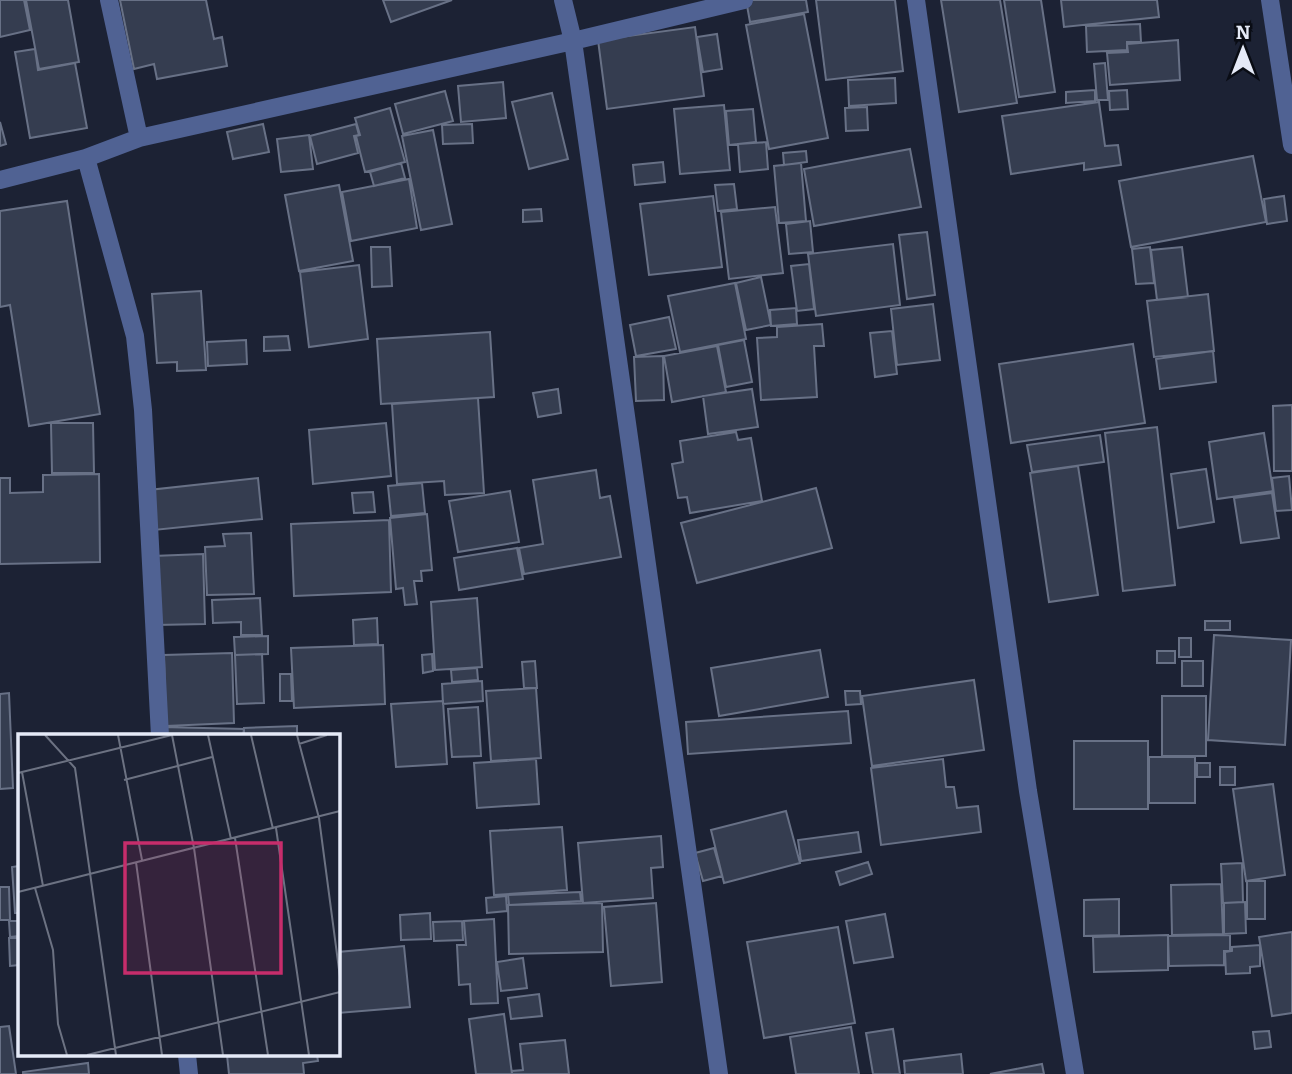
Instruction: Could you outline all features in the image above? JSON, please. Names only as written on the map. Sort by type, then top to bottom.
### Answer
[{"type":"street","points":[[108,0],[139,138]]},
{"type":"street","points":[[562,0],[573,41],[719,1074]]},
{"type":"street","points":[[0,180],[86,158],[139,138],[744,0]]},
{"type":"street","points":[[916,0],[1028,791],[1075,1074]]},
{"type":"street","points":[[1270,0],[1292,145]]},
{"type":"street","points":[[86,158],[135,336],[143,410],[160,734]]},
{"type":"street","points":[[187,1056],[189,1074]]},
{"type":"building","points":[[0,0],[24,0],[30,30],[0,37]]},
{"type":"building","points":[[26,0],[68,0],[79,62],[39,69]]},
{"type":"building","points":[[120,0],[206,0],[214,39],[222,37],[227,66],[157,79],[154,64],[134,69]]},
{"type":"building","points":[[383,0],[452,0],[391,22]]},
{"type":"building","points":[[746,0],[806,0],[808,12],[750,22]]},
{"type":"building","points":[[816,0],[895,0],[903,71],[826,80]]},
{"type":"building","points":[[941,0],[1000,0],[1017,103],[959,112]]},
{"type":"building","points":[[1004,0],[1041,0],[1055,92],[1019,97]]},
{"type":"building","points":[[1061,0],[1157,0],[1159,17],[1064,27]]},
{"type":"building","points":[[804,14],[828,138],[769,149],[746,25]]},
{"type":"building","points":[[1140,24],[1141,42],[1127,42],[1127,50],[1087,52],[1086,26]]},
{"type":"building","points":[[695,27],[704,96],[607,109],[598,40]]},
{"type":"building","points":[[717,34],[722,69],[703,72],[697,37]]},
{"type":"building","points":[[1178,40],[1180,80],[1110,85],[1107,53],[1128,52],[1127,44]]},
{"type":"building","points":[[35,49],[38,70],[75,63],[87,128],[30,138],[15,52]]},
{"type":"building","points":[[1105,63],[1108,100],[1097,100],[1094,64]]},
{"type":"building","points":[[895,78],[896,103],[849,106],[848,80]]},
{"type":"building","points":[[503,82],[506,118],[461,122],[458,86]]},
{"type":"building","points":[[1095,90],[1095,101],[1066,103],[1066,92]]},
{"type":"building","points":[[1127,90],[1128,109],[1110,110],[1109,91]]},
{"type":"building","points":[[445,91],[453,121],[403,134],[395,104]]},
{"type":"building","points":[[552,93],[568,159],[529,169],[512,102]]},
{"type":"building","points":[[1099,102],[1105,146],[1118,145],[1121,165],[1084,170],[1084,163],[1011,174],[1002,116]]},
{"type":"building","points":[[724,105],[730,170],[680,174],[674,109]]},
{"type":"building","points":[[867,107],[868,130],[846,131],[845,108]]},
{"type":"building","points":[[390,108],[405,162],[365,172],[356,136],[360,135],[355,118]]},
{"type":"building","points":[[753,109],[756,142],[729,145],[726,111]]},
{"type":"building","points":[[0,122],[6,144],[0,146]]},
{"type":"building","points":[[263,124],[269,152],[233,159],[227,132]]},
{"type":"building","points":[[356,124],[359,135],[354,136],[358,153],[317,164],[310,136]]},
{"type":"building","points":[[472,124],[473,143],[443,144],[442,125]]},
{"type":"building","points":[[433,130],[452,224],[421,230],[402,136]]},
{"type":"building","points":[[309,135],[313,169],[281,172],[277,139]]},
{"type":"building","points":[[766,142],[768,169],[740,172],[738,144]]},
{"type":"building","points":[[910,149],[921,207],[814,226],[804,169]]},
{"type":"building","points":[[806,151],[807,162],[784,165],[783,153]]},
{"type":"building","points":[[1253,156],[1266,222],[1131,247],[1119,181]]},
{"type":"building","points":[[663,162],[665,182],[635,185],[633,165]]},
{"type":"building","points":[[401,163],[405,178],[374,186],[370,172]]},
{"type":"building","points":[[801,163],[806,221],[779,223],[774,166]]},
{"type":"building","points":[[409,179],[417,228],[351,241],[342,192]]},
{"type":"building","points":[[734,184],[737,209],[718,211],[715,185]]},
{"type":"building","points":[[339,185],[353,261],[299,271],[285,195]]},
{"type":"building","points":[[713,196],[722,267],[649,275],[640,204]]},
{"type":"building","points":[[1284,196],[1287,221],[1267,224],[1264,199]]},
{"type":"building","points":[[67,201],[100,414],[29,426],[10,305],[0,307],[0,211]]},
{"type":"building","points":[[775,207],[783,273],[729,279],[721,212]]},
{"type":"building","points":[[541,209],[542,221],[523,222],[523,210]]},
{"type":"building","points":[[810,221],[813,252],[789,254],[786,224]]},
{"type":"building","points":[[927,232],[935,295],[907,299],[899,235]]},
{"type":"building","points":[[893,244],[900,305],[816,316],[808,254]]},
{"type":"building","points":[[371,247],[390,247],[392,286],[372,287]]},
{"type":"building","points":[[1150,247],[1154,283],[1136,284],[1132,249]]},
{"type":"building","points":[[1182,247],[1188,297],[1157,300],[1151,250]]},
{"type":"building","points":[[809,264],[814,309],[797,311],[791,266]]},
{"type":"building","points":[[359,265],[368,339],[309,347],[300,272]]},
{"type":"building","points":[[761,277],[771,325],[746,330],[736,283]]},
{"type":"building","points":[[735,283],[746,339],[680,352],[668,296]]},
{"type":"building","points":[[201,291],[206,370],[177,371],[177,362],[157,363],[152,294]]},
{"type":"building","points":[[1208,294],[1214,351],[1154,357],[1147,301]]},
{"type":"building","points":[[933,304],[940,360],[897,365],[891,309]]},
{"type":"building","points":[[796,308],[797,324],[771,326],[770,310]]},
{"type":"building","points":[[669,317],[676,349],[636,356],[630,325]]},
{"type":"building","points":[[822,324],[824,346],[814,346],[817,397],[761,400],[757,338],[777,337],[777,327]]},
{"type":"building","points":[[892,331],[897,374],[875,377],[870,333]]},
{"type":"building","points":[[490,332],[494,397],[381,404],[377,339]]},
{"type":"building","points":[[288,336],[290,350],[264,351],[264,337]]},
{"type":"building","points":[[246,340],[247,364],[208,366],[207,342]]},
{"type":"building","points":[[744,340],[752,382],[726,387],[718,345]]},
{"type":"building","points":[[1133,344],[1145,423],[1011,443],[999,364]]},
{"type":"building","points":[[717,346],[726,392],[672,402],[664,356]]},
{"type":"building","points":[[1213,351],[1216,382],[1160,389],[1156,359]]},
{"type":"building","points":[[663,356],[664,400],[636,401],[634,357]]},
{"type":"building","points":[[558,389],[561,413],[538,417],[533,393]]},
{"type":"building","points":[[752,389],[758,427],[708,434],[703,396]]},
{"type":"building","points":[[478,398],[484,493],[445,495],[444,481],[397,484],[392,404]]},
{"type":"building","points":[[1292,405],[1292,471],[1274,471],[1273,406]]},
{"type":"building","points":[[51,423],[93,423],[94,473],[52,473]]},
{"type":"building","points":[[386,423],[391,476],[313,484],[309,430]]},
{"type":"building","points":[[1157,427],[1175,585],[1123,591],[1105,433]]},
{"type":"building","points":[[736,432],[738,440],[751,438],[762,501],[690,513],[687,497],[678,498],[672,464],[683,462],[680,441]]},
{"type":"building","points":[[1264,433],[1273,491],[1217,499],[1209,442]]},
{"type":"building","points":[[1100,435],[1104,462],[1032,472],[1027,445]]},
{"type":"building","points":[[1078,466],[1098,595],[1049,602],[1030,473]]},
{"type":"building","points":[[1206,469],[1214,522],[1178,528],[1171,474]]},
{"type":"building","points":[[596,470],[600,498],[610,496],[621,557],[524,574],[519,548],[543,544],[533,480]]},
{"type":"building","points":[[99,474],[100,562],[0,564],[0,478],[10,478],[10,493],[43,492],[43,475]]},
{"type":"building","points":[[1289,476],[1292,510],[1276,511],[1272,478]]},
{"type":"building","points":[[258,478],[262,519],[154,530],[149,490]]},
{"type":"building","points":[[422,483],[425,513],[391,516],[388,486]]},
{"type":"building","points":[[816,488],[832,548],[697,583],[681,523]]},
{"type":"building","points":[[510,491],[519,542],[458,552],[449,501]]},
{"type":"building","points":[[373,492],[375,512],[354,513],[352,493]]},
{"type":"building","points":[[1272,493],[1279,538],[1241,543],[1234,498]]},
{"type":"building","points":[[427,514],[432,570],[421,571],[422,581],[414,581],[417,604],[405,605],[403,588],[396,589],[390,518]]},
{"type":"building","points":[[389,520],[391,592],[294,596],[291,524]]},
{"type":"building","points":[[251,533],[254,594],[207,595],[205,547],[225,546],[223,534]]},
{"type":"building","points":[[517,548],[523,579],[459,590],[454,558]]},
{"type":"building","points":[[203,554],[205,624],[156,625],[153,556]]},
{"type":"building","points":[[260,598],[262,635],[241,635],[241,622],[213,623],[212,600]]},
{"type":"building","points":[[477,598],[482,667],[435,670],[431,602]]},
{"type":"building","points":[[377,618],[378,644],[354,645],[353,620]]},
{"type":"building","points":[[1205,621],[1230,621],[1230,630],[1205,630]]},
{"type":"building","points":[[1214,635],[1291,640],[1285,745],[1208,740]]},
{"type":"building","points":[[268,636],[268,654],[235,655],[234,637]]},
{"type":"building","points":[[1179,638],[1191,638],[1191,657],[1179,657]]},
{"type":"building","points":[[383,645],[385,704],[294,708],[291,648]]},
{"type":"building","points":[[820,650],[828,697],[719,716],[711,668]]},
{"type":"building","points":[[1157,651],[1175,651],[1175,663],[1157,663]]},
{"type":"building","points":[[232,653],[234,723],[166,726],[164,655]]},
{"type":"building","points":[[262,654],[264,703],[237,704],[235,655]]},
{"type":"building","points":[[432,654],[433,671],[423,673],[422,655]]},
{"type":"building","points":[[535,661],[537,688],[524,688],[522,662]]},
{"type":"building","points":[[1182,661],[1203,661],[1203,686],[1182,686]]},
{"type":"building","points":[[477,668],[478,680],[452,682],[451,670]]},
{"type":"building","points":[[280,674],[291,674],[292,701],[280,701]]},
{"type":"building","points":[[974,680],[984,750],[872,766],[862,696]]},
{"type":"building","points":[[482,681],[483,701],[443,704],[442,684]]},
{"type":"building","points":[[536,688],[541,758],[491,761],[486,691]]},
{"type":"building","points":[[845,691],[860,691],[861,704],[846,705]]},
{"type":"building","points":[[9,693],[13,788],[0,789],[0,694]]},
{"type":"building","points":[[1162,696],[1206,696],[1206,756],[1162,756]]},
{"type":"building","points":[[443,701],[447,764],[396,767],[391,704]]},
{"type":"building","points":[[478,707],[481,756],[452,757],[448,709]]},
{"type":"building","points":[[848,711],[851,743],[688,754],[686,722]]},
{"type":"building","points":[[297,726],[297,734],[244,734],[244,728]]},
{"type":"building","points":[[162,727],[244,729],[243,734],[162,734]]},
{"type":"building","points":[[1074,741],[1148,741],[1148,809],[1074,809]]},
{"type":"building","points":[[1149,757],[1195,757],[1195,803],[1149,803]]},
{"type":"building","points":[[536,759],[539,804],[477,808],[474,763]]},
{"type":"building","points":[[943,759],[946,787],[954,787],[957,808],[978,806],[981,832],[881,845],[871,768]]},
{"type":"building","points":[[1197,763],[1210,763],[1210,777],[1197,777]]},
{"type":"building","points":[[1220,767],[1235,767],[1235,785],[1220,785]]},
{"type":"building","points":[[1273,784],[1285,875],[1246,881],[1233,789]]},
{"type":"building","points":[[786,811],[800,863],[724,883],[711,830]]},
{"type":"building","points":[[562,827],[567,890],[494,895],[490,831]]},
{"type":"building","points":[[858,832],[861,852],[801,861],[798,840]]},
{"type":"building","points":[[661,836],[663,867],[651,868],[653,898],[583,903],[578,843]]},
{"type":"building","points":[[714,848],[722,876],[703,881],[695,853]]},
{"type":"building","points":[[868,862],[872,874],[840,885],[836,872]]},
{"type":"building","points":[[1242,863],[1243,902],[1223,903],[1221,864]]},
{"type":"building","points":[[18,866],[18,913],[15,913],[12,867]]},
{"type":"building","points":[[1247,881],[1265,881],[1265,919],[1247,919]]},
{"type":"building","points":[[1221,884],[1223,934],[1172,935],[1171,885]]},
{"type":"building","points":[[0,887],[9,887],[10,920],[0,920]]},
{"type":"building","points":[[580,892],[581,901],[509,905],[508,895]]},
{"type":"building","points":[[506,896],[507,911],[487,913],[486,898]]},
{"type":"building","points":[[1119,899],[1119,935],[1084,936],[1084,900]]},
{"type":"building","points":[[1245,902],[1246,933],[1224,934],[1224,903]]},
{"type":"building","points":[[602,903],[603,952],[509,954],[508,905]]},
{"type":"building","points":[[656,903],[662,982],[611,986],[604,907]]},
{"type":"building","points":[[430,913],[431,939],[401,940],[400,915]]},
{"type":"building","points":[[885,914],[893,957],[854,963],[846,921]]},
{"type":"building","points":[[494,919],[498,1003],[471,1004],[470,984],[459,985],[457,945],[466,945],[464,921]]},
{"type":"building","points":[[9,921],[18,921],[18,936],[10,937]]},
{"type":"building","points":[[462,921],[463,940],[434,941],[433,922]]},
{"type":"building","points":[[838,927],[855,1023],[764,1038],[747,942]]},
{"type":"building","points":[[1292,932],[1292,1013],[1272,1016],[1259,937]]},
{"type":"building","points":[[1168,935],[1168,970],[1094,972],[1093,937]]},
{"type":"building","points":[[1230,935],[1230,951],[1224,951],[1224,965],[1169,966],[1168,936]]},
{"type":"building","points":[[9,938],[18,938],[18,965],[10,966]]},
{"type":"building","points":[[1260,945],[1260,966],[1250,967],[1250,973],[1226,974],[1225,952],[1232,951],[1232,947]]},
{"type":"building","points":[[404,946],[410,1007],[340,1013],[340,952]]},
{"type":"building","points":[[523,958],[527,988],[501,991],[497,962]]},
{"type":"building","points":[[539,994],[542,1016],[511,1019],[508,998]]},
{"type":"building","points":[[504,1014],[512,1074],[476,1074],[469,1019]]},
{"type":"building","points":[[9,1026],[16,1074],[0,1074],[0,1027]]},
{"type":"building","points":[[851,1027],[859,1074],[796,1074],[790,1037]]},
{"type":"building","points":[[893,1029],[900,1074],[873,1074],[866,1033]]},
{"type":"building","points":[[1269,1031],[1271,1047],[1255,1049],[1253,1032]]},
{"type":"building","points":[[565,1040],[569,1074],[512,1074],[512,1071],[523,1070],[520,1044]]},
{"type":"building","points":[[961,1054],[963,1074],[905,1074],[904,1061]]},
{"type":"building","points":[[227,1056],[317,1056],[318,1061],[303,1063],[304,1074],[229,1074]]},
{"type":"building","points":[[88,1063],[89,1074],[23,1074],[23,1072]]},
{"type":"building","points":[[1042,1064],[1044,1074],[990,1074]]}]
